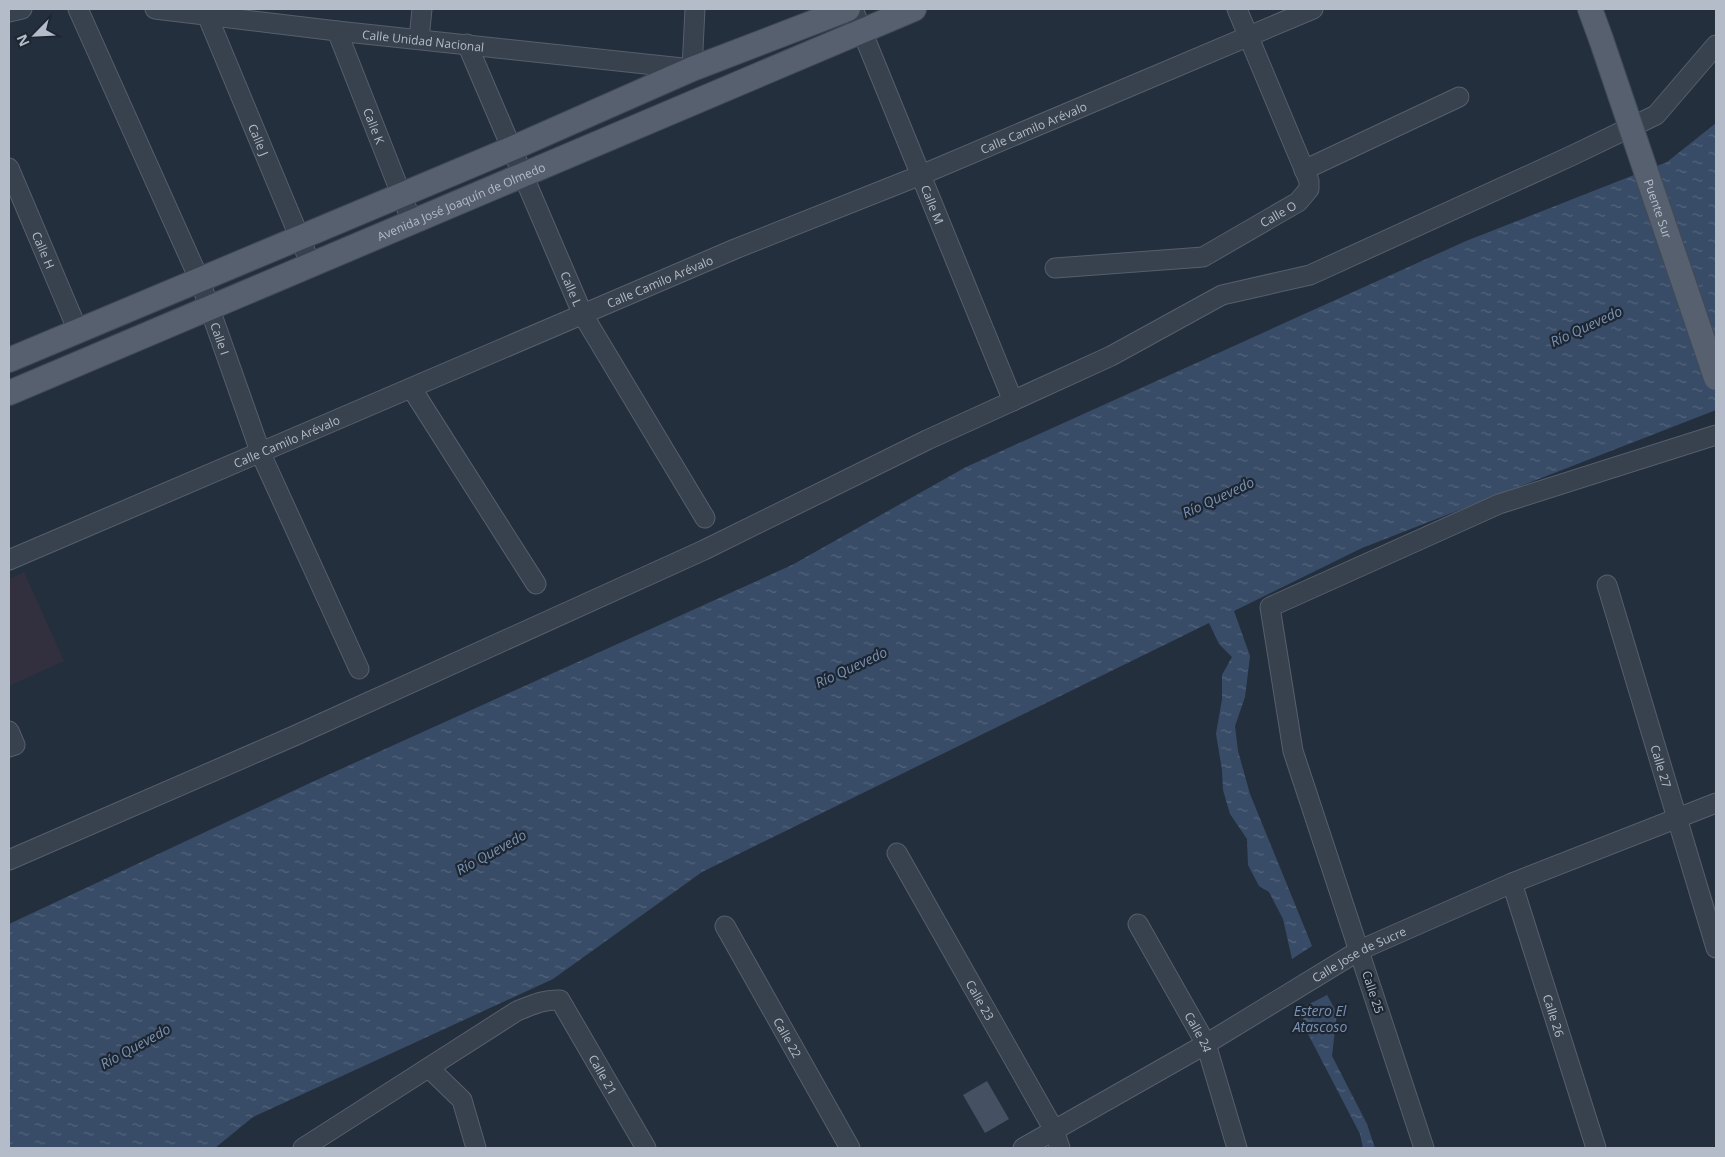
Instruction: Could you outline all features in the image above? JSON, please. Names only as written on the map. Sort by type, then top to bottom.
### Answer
[{"type":"main road","points":[[9,360],[513,148],[692,69],[848,9]]},
{"type":"main road","name":"Avenida José Joaquín de Olmedo","points":[[9,393],[914,9]]},
{"type":"main road","name":"Puente Sur","points":[[1590,9],[1716,378]]},
{"type":"street","points":[[9,12],[22,9]]},
{"type":"street","name":"Calle I","points":[[78,9],[200,281],[261,454],[359,669]]},
{"type":"street","name":"Calle Unidad Nacional","points":[[159,9],[337,31],[692,69]]},
{"type":"street","points":[[419,39],[422,9]]},
{"type":"street","points":[[692,69],[695,9]]},
{"type":"street","name":"Calle M","points":[[853,9],[1013,401]]},
{"type":"street","name":"Calle O","points":[[1055,268],[1202,257],[1298,202],[1309,189],[1304,170],[1237,9]]},
{"type":"street","name":"Calle Camilo Arévalo","points":[[9,560],[261,454],[736,249],[921,176],[1313,9]]},
{"type":"street","name":"Calle J","points":[[207,15],[311,265]]},
{"type":"street","name":"Calle K","points":[[337,31],[412,222]]},
{"type":"street","name":"Calle L","points":[[467,44],[513,148],[583,316],[705,518]]},
{"type":"street","points":[[9,860],[302,732],[704,550],[927,440],[1111,356],[1222,295],[1310,275],[1656,115],[1716,45]]},
{"type":"street","points":[[1304,170],[1459,97]]},
{"type":"street","name":"Calle H","points":[[9,168],[78,331]]},
{"type":"street","points":[[412,389],[536,584]]},
{"type":"street","name":"Calle 25","points":[[1424,1148],[1360,950],[1326,856],[1293,751],[1270,608],[1499,504],[1716,435]]},
{"type":"street","name":"Calle 27","points":[[1607,585],[1716,948]]},
{"type":"street","name":"Calle Jose de Sucre","points":[[1023,1148],[1206,1044],[1360,950],[1512,883],[1716,803]]},
{"type":"street","name":"Calle 23","points":[[897,853],[1054,1130],[1060,1148]]},
{"type":"street","name":"Calle 26","points":[[1512,883],[1596,1148]]},
{"type":"street","name":"Calle 24","points":[[1138,924],[1206,1044],[1237,1148]]},
{"type":"street","name":"Calle 22","points":[[725,926],[850,1148]]},
{"type":"street","name":"Calle 21","points":[[429,1068],[517,1011],[544,1000],[560,1000],[646,1148]]},
{"type":"street","points":[[303,1148],[429,1068],[462,1100],[476,1148]]},
{"type":"shaded area","points":[[24,572],[64,661],[9,686],[9,579]]},
{"type":"water","name":"Río Quevedo","points":[[1716,123],[1716,410],[1362,548],[1234,611],[1250,656],[1245,697],[1235,726],[1238,751],[1250,794],[1312,946],[1292,959],[1283,919],[1269,892],[1259,886],[1248,865],[1247,839],[1230,814],[1223,790],[1216,734],[1222,699],[1222,675],[1232,657],[1219,644],[1209,623],[702,872],[553,979],[253,1117],[215,1148],[9,1148],[9,924],[310,783],[792,565],[966,467],[1466,241],[1667,162]]},
{"type":"water","name":"Estero El Atascoso","points":[[1327,995],[1337,1013],[1332,1056],[1367,1124],[1375,1148],[1363,1148],[1360,1134],[1307,1032],[1300,1009]]},
{"type":"building","points":[[987,1081],[1009,1119],[985,1133],[963,1095]]}]
